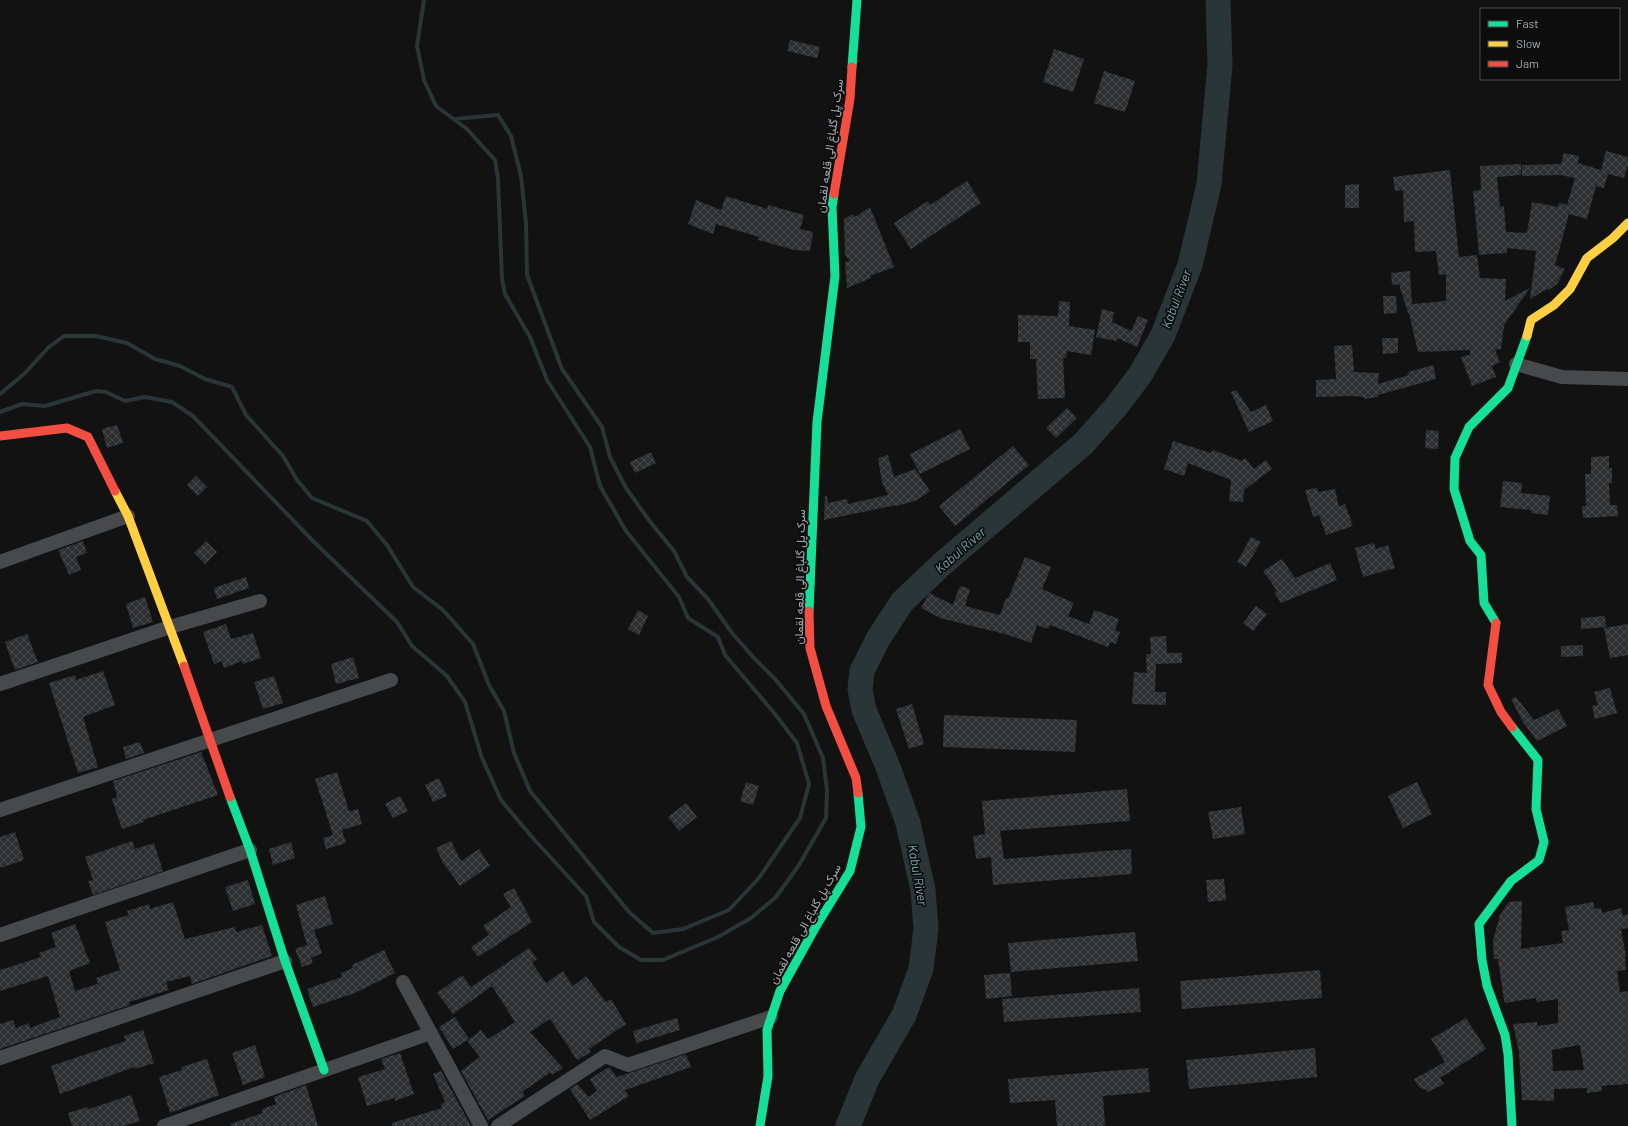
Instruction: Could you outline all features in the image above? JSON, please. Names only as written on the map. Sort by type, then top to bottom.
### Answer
[{"type":"street","name":"سرک پل گلباغ الی قلعه لقمان","points":[[760,1126],[768,1076],[767,1030],[780,991],[815,928],[850,871],[861,827],[856,778],[826,706],[810,648],[809,597],[817,422],[835,276],[832,207],[850,98],[857,0]]},
{"type":"street","points":[[1512,1126],[1508,1054],[1505,1035],[1487,986],[1482,960],[1479,924],[1511,881],[1539,860],[1544,842],[1536,809],[1538,760],[1501,712],[1488,685],[1496,624],[1484,603],[1481,554],[1470,541],[1454,489],[1455,458],[1469,427],[1508,388],[1526,340],[1531,320],[1554,305],[1570,289],[1587,258],[1613,238],[1628,223]]},
{"type":"street","points":[[1516,364],[1562,377],[1628,379]]},
{"type":"street","points":[[0,436],[67,428],[88,437],[128,516],[170,628],[209,742],[250,850],[286,961],[324,1070]]},
{"type":"street","points":[[0,562],[128,516]]},
{"type":"street","points":[[0,684],[170,628],[260,601]]},
{"type":"street","points":[[0,810],[209,742],[391,680]]},
{"type":"street","points":[[0,935],[250,850]]},
{"type":"street","points":[[0,1058],[286,961]]},
{"type":"street","points":[[403,982],[482,1126]]},
{"type":"street","points":[[498,1126],[606,1056],[628,1065],[772,1017]]},
{"type":"street","points":[[164,1126],[430,1033]]},
{"type":"building","points":[[790,40],[820,47],[817,58],[787,51]]},
{"type":"building","points":[[1054,49],[1084,59],[1073,92],[1043,82]]},
{"type":"building","points":[[1104,71],[1135,81],[1125,112],[1094,103]]},
{"type":"building","points":[[1606,151],[1628,157],[1628,165],[1624,178],[1608,174],[1604,188],[1596,186],[1587,219],[1569,214],[1555,265],[1565,269],[1557,284],[1549,290],[1547,289],[1530,299],[1536,251],[1507,248],[1507,253],[1479,255],[1473,191],[1481,190],[1480,166],[1521,164],[1521,175],[1497,177],[1500,207],[1504,206],[1506,232],[1527,233],[1532,202],[1558,207],[1559,203],[1567,205],[1575,178],[1560,175],[1522,176],[1522,165],[1561,164],[1564,153],[1579,156],[1578,163],[1601,170]]},
{"type":"building","points":[[1450,170],[1459,257],[1477,255],[1480,278],[1506,279],[1505,301],[1530,288],[1504,325],[1501,349],[1495,350],[1500,362],[1492,366],[1496,377],[1472,386],[1461,357],[1470,355],[1470,350],[1418,352],[1409,313],[1399,284],[1392,285],[1391,273],[1410,271],[1412,304],[1446,301],[1446,274],[1439,275],[1436,251],[1415,252],[1414,221],[1404,222],[1403,190],[1395,191],[1393,177]]},
{"type":"building","points":[[967,181],[981,203],[911,249],[894,223],[928,201],[930,205]]},
{"type":"building","points":[[1359,184],[1359,208],[1345,208],[1345,185]]},
{"type":"building","points":[[726,196],[767,209],[768,205],[804,215],[800,229],[813,232],[810,251],[794,250],[758,240],[759,237],[716,224],[713,234],[688,224],[696,200],[721,210]]},
{"type":"building","points":[[870,207],[894,267],[870,276],[871,278],[847,288],[845,262],[850,261],[845,255],[844,219],[853,214],[855,217]]},
{"type":"building","points":[[1383,296],[1396,296],[1397,313],[1384,314]]},
{"type":"building","points":[[1059,301],[1070,302],[1069,326],[1095,330],[1091,355],[1067,351],[1066,358],[1063,358],[1065,398],[1038,399],[1036,359],[1030,359],[1030,342],[1018,342],[1018,315],[1058,316]]},
{"type":"building","points":[[1102,309],[1114,312],[1112,322],[1131,331],[1138,316],[1148,320],[1137,347],[1117,338],[1116,341],[1096,337]]},
{"type":"building","points":[[1382,338],[1398,338],[1398,353],[1383,354]]},
{"type":"building","points":[[1352,345],[1354,372],[1379,373],[1378,384],[1409,375],[1408,372],[1433,365],[1436,379],[1378,395],[1378,397],[1365,399],[1364,397],[1352,396],[1316,397],[1316,380],[1336,379],[1334,346]]},
{"type":"building","points":[[1236,390],[1251,412],[1266,405],[1273,421],[1249,432],[1231,392]]},
{"type":"building","points":[[1067,408],[1077,418],[1056,438],[1046,428]]},
{"type":"building","points":[[117,425],[123,443],[107,448],[102,429]]},
{"type":"building","points":[[960,429],[970,449],[920,474],[910,454]]},
{"type":"building","points":[[1426,430],[1439,431],[1438,449],[1425,448]]},
{"type":"building","points":[[1173,441],[1211,453],[1213,450],[1242,461],[1245,458],[1254,469],[1266,460],[1272,469],[1244,490],[1243,502],[1229,501],[1231,480],[1188,463],[1184,476],[1164,469]]},
{"type":"building","points":[[1013,446],[1029,465],[955,526],[939,506]]},
{"type":"building","points":[[651,452],[656,463],[635,473],[630,462]]},
{"type":"building","points":[[888,455],[894,477],[915,469],[930,491],[915,501],[824,520],[825,496],[827,496],[828,503],[847,499],[848,504],[888,495],[882,482],[878,458]]},
{"type":"building","points":[[1609,456],[1609,468],[1612,468],[1612,483],[1609,483],[1610,505],[1617,505],[1618,516],[1583,518],[1582,506],[1586,506],[1585,474],[1591,474],[1591,457]]},
{"type":"building","points":[[196,476],[207,487],[198,496],[187,485]]},
{"type":"building","points":[[1503,481],[1522,483],[1521,493],[1550,496],[1548,515],[1531,513],[1531,510],[1500,507]]},
{"type":"building","points":[[1317,488],[1318,492],[1335,489],[1339,507],[1345,504],[1353,526],[1326,535],[1319,515],[1313,517],[1305,490]]},
{"type":"building","points":[[1251,537],[1261,542],[1246,567],[1237,562]]},
{"type":"building","points":[[83,541],[87,553],[76,557],[81,570],[69,575],[58,550]]},
{"type":"building","points":[[206,541],[217,552],[205,564],[194,553]]},
{"type":"building","points":[[1374,543],[1376,549],[1388,545],[1395,568],[1363,577],[1355,548]]},
{"type":"building","points":[[1025,557],[1051,567],[1042,589],[1074,603],[1068,616],[1089,624],[1094,610],[1119,619],[1115,630],[1120,632],[1116,644],[1110,642],[1108,647],[1050,625],[1048,629],[1037,625],[1031,643],[1005,634],[940,618],[921,608],[929,593],[953,605],[960,586],[970,589],[965,606],[1000,615],[1006,598],[1008,599]]},
{"type":"building","points":[[1282,559],[1295,578],[1330,563],[1337,580],[1281,603],[1274,592],[1277,591],[1263,571]]},
{"type":"building","points":[[246,577],[249,588],[217,599],[214,588]]},
{"type":"building","points":[[145,597],[153,622],[133,628],[126,604]]},
{"type":"building","points":[[1256,606],[1267,614],[1253,631],[1243,623]]},
{"type":"building","points":[[638,610],[648,616],[639,635],[628,629]]},
{"type":"building","points":[[1605,616],[1606,627],[1581,629],[1581,618]]},
{"type":"building","points":[[226,624],[231,639],[253,633],[261,658],[243,664],[242,661],[224,668],[222,661],[214,664],[203,632]]},
{"type":"building","points":[[1628,624],[1628,655],[1610,658],[1604,628]]},
{"type":"building","points":[[27,634],[38,662],[15,670],[5,642]]},
{"type":"building","points":[[1166,636],[1167,653],[1182,653],[1182,663],[1156,664],[1155,692],[1166,692],[1166,705],[1132,704],[1134,672],[1147,673],[1146,654],[1151,654],[1150,637]]},
{"type":"building","points":[[1583,645],[1583,656],[1561,657],[1561,646]]},
{"type":"building","points":[[353,657],[359,678],[336,684],[331,664]]},
{"type":"building","points":[[103,671],[115,705],[83,717],[98,767],[78,773],[49,683],[75,675],[76,680]]},
{"type":"building","points":[[274,676],[283,703],[263,709],[254,682]]},
{"type":"building","points":[[1610,688],[1617,713],[1595,719],[1592,706],[1598,705],[1594,692]]},
{"type":"building","points":[[1516,697],[1534,720],[1558,709],[1567,726],[1537,741],[1523,722],[1511,699]]},
{"type":"building","points":[[912,704],[924,744],[909,749],[896,709]]},
{"type":"building","points":[[944,715],[1077,720],[1075,752],[943,747]]},
{"type":"building","points":[[140,742],[144,753],[126,759],[123,747]]},
{"type":"building","points":[[201,752],[218,795],[143,820],[144,822],[122,829],[112,799],[117,797],[113,781]]},
{"type":"building","points":[[337,772],[349,811],[358,809],[362,824],[342,830],[346,843],[326,849],[323,838],[333,835],[315,779]]},
{"type":"building","points":[[439,778],[447,796],[433,802],[425,785]]},
{"type":"building","points":[[746,782],[759,786],[753,805],[740,801]]},
{"type":"building","points":[[1417,782],[1432,814],[1403,828],[1388,796]]},
{"type":"building","points":[[1127,789],[1130,821],[1000,831],[1004,859],[1131,849],[1132,874],[993,885],[991,857],[976,859],[973,836],[985,834],[982,801]]},
{"type":"building","points":[[400,796],[408,811],[393,818],[385,804]]},
{"type":"building","points":[[686,803],[697,817],[679,831],[668,817]]},
{"type":"building","points":[[1241,807],[1245,834],[1213,839],[1208,812]]},
{"type":"building","points":[[15,832],[24,860],[0,868],[0,837]]},
{"type":"building","points":[[132,841],[135,849],[154,843],[163,871],[93,895],[88,881],[93,880],[85,857]]},
{"type":"building","points":[[451,841],[461,861],[479,849],[490,866],[460,886],[443,863],[436,848]]},
{"type":"building","points":[[291,842],[295,858],[273,865],[269,849]]},
{"type":"building","points":[[1224,879],[1226,900],[1208,902],[1206,880]]},
{"type":"building","points":[[248,880],[255,904],[233,911],[225,887]]},
{"type":"building","points":[[514,888],[532,922],[478,957],[471,947],[489,935],[483,926],[511,907],[503,894]]},
{"type":"building","points":[[325,896],[333,924],[314,930],[322,953],[311,958],[313,963],[302,967],[295,949],[307,945],[296,905]]},
{"type":"building","points":[[1522,901],[1521,949],[1563,943],[1561,931],[1569,930],[1565,907],[1593,902],[1595,909],[1601,908],[1602,913],[1621,908],[1623,916],[1628,914],[1628,928],[1621,929],[1626,957],[1626,970],[1617,971],[1620,992],[1628,991],[1628,1084],[1601,1086],[1602,1091],[1587,1093],[1587,1088],[1554,1089],[1554,1101],[1522,1100],[1519,1052],[1513,1024],[1537,1022],[1537,1026],[1558,1023],[1558,999],[1537,1002],[1536,998],[1505,1003],[1498,959],[1494,959],[1493,941],[1500,915],[1509,902]],"holes":[[[1580,1045],[1584,1070],[1553,1071],[1552,1050]]]},
{"type":"building","points":[[173,902],[185,939],[235,927],[236,932],[262,925],[272,956],[192,984],[190,976],[166,982],[169,990],[129,1002],[130,1005],[0,1049],[0,1024],[13,1020],[16,1028],[29,1023],[30,1028],[60,1017],[48,976],[0,991],[0,970],[41,957],[39,953],[56,947],[51,933],[75,924],[90,963],[69,971],[75,991],[98,984],[96,978],[120,970],[105,922],[129,915],[127,911],[149,904],[150,909]]},
{"type":"building","points":[[1135,932],[1138,961],[1011,972],[1008,943]]},
{"type":"building","points":[[529,948],[537,959],[532,963],[546,983],[563,971],[573,986],[586,976],[606,1002],[611,999],[626,1024],[589,1049],[591,1052],[577,1060],[550,1019],[530,1032],[563,1068],[552,1075],[551,1072],[522,1092],[525,1096],[488,1120],[461,1071],[480,1057],[467,1041],[481,1030],[488,1039],[515,1022],[492,986],[453,1014],[437,993],[462,975],[471,987]]},
{"type":"building","points":[[384,950],[395,973],[355,993],[313,1007],[307,989],[342,977],[341,973],[353,968],[352,965]]},
{"type":"building","points":[[1320,970],[1322,998],[1182,1009],[1180,981]]},
{"type":"building","points":[[1010,973],[1012,996],[986,999],[984,975]]},
{"type":"building","points":[[1139,988],[1141,1012],[1004,1022],[1002,999]]},
{"type":"building","points":[[455,1017],[469,1039],[453,1049],[439,1027]]},
{"type":"building","points":[[677,1018],[680,1030],[636,1043],[633,1031]]},
{"type":"building","points":[[1466,1018],[1486,1049],[1440,1078],[1444,1084],[1428,1092],[1425,1089],[1420,1088],[1414,1079],[1445,1062],[1431,1039]]},
{"type":"building","points":[[143,1030],[154,1063],[135,1069],[134,1067],[60,1094],[51,1066],[126,1041],[124,1036]]},
{"type":"building","points":[[255,1045],[265,1077],[243,1085],[232,1053]]},
{"type":"building","points":[[1315,1048],[1317,1077],[1189,1089],[1186,1060]]},
{"type":"building","points":[[400,1053],[414,1094],[395,1101],[395,1098],[367,1106],[358,1077],[385,1069],[381,1059]]},
{"type":"building","points":[[686,1054],[691,1067],[625,1090],[629,1096],[590,1120],[570,1089],[577,1084],[589,1097],[597,1091],[590,1079],[609,1067],[617,1077]]},
{"type":"building","points":[[207,1059],[219,1095],[170,1113],[159,1077],[182,1070],[181,1067]]},
{"type":"building","points":[[1148,1068],[1150,1092],[1103,1096],[1105,1126],[1057,1126],[1055,1100],[1010,1103],[1008,1079]]},
{"type":"building","points":[[441,1071],[471,1126],[392,1126],[392,1123],[442,1108],[441,1104],[445,1102],[433,1074]]},
{"type":"building","points":[[306,1085],[318,1126],[231,1126],[230,1124],[263,1113],[262,1109],[276,1104],[274,1097]]},
{"type":"building","points":[[131,1095],[140,1121],[123,1126],[72,1126],[68,1113],[88,1107],[89,1109]]},
{"type":"waterway","points":[[0,394],[24,374],[49,347],[64,336],[96,336],[127,343],[155,359],[180,366],[205,379],[232,387],[246,415],[283,456],[297,480],[312,498],[367,521],[387,545],[413,587],[443,610],[473,644],[489,685],[504,711],[514,753],[530,791],[629,912],[653,933],[683,929],[729,910],[759,878],[800,818],[809,784],[797,743],[775,714],[725,655],[718,637],[688,618],[679,597],[626,531],[600,486],[590,447],[547,380],[530,337],[505,294],[502,279],[498,179],[495,160],[467,129],[436,106],[424,80],[417,46],[424,0]]},
{"type":"waterway","name":"Kabul River","points":[[848,1126],[867,1079],[904,1015],[921,969],[926,928],[923,890],[908,823],[888,767],[864,710],[860,689],[862,671],[878,639],[902,602],[942,564],[1083,444],[1115,408],[1140,375],[1163,335],[1190,265],[1209,184],[1220,65],[1218,0]]},
{"type":"waterway","points":[[0,412],[22,404],[45,406],[96,391],[106,392],[125,401],[145,397],[172,402],[193,416],[313,541],[397,622],[412,646],[447,676],[465,702],[482,758],[501,800],[531,836],[586,896],[594,922],[619,947],[641,960],[663,960],[718,937],[751,918],[776,897],[799,865],[826,818],[827,790],[823,758],[804,714],[775,679],[732,633],[708,599],[687,577],[674,551],[651,523],[626,488],[610,457],[602,427],[562,369],[527,275],[526,223],[521,176],[511,136],[498,115],[454,119]]},
{"type":"traffic: fast","points":[[852,67],[857,0]]},
{"type":"traffic: fast","points":[[809,611],[817,422],[835,276],[832,207],[834,194]]},
{"type":"traffic: fast","points":[[1496,623],[1484,603],[1481,555],[1470,541],[1454,489],[1455,458],[1469,427],[1508,388],[1527,336]]},
{"type":"traffic: fast","points":[[1512,727],[1538,760],[1536,809],[1544,842],[1539,860],[1511,881],[1479,924],[1482,960],[1487,986],[1505,1035],[1508,1054],[1512,1126]]},
{"type":"traffic: fast","points":[[760,1126],[768,1076],[767,1030],[780,991],[815,928],[850,871],[861,827],[858,793]]},
{"type":"traffic: fast","points":[[230,797],[250,850],[285,961],[324,1070]]},
{"type":"traffic: slow","points":[[1527,336],[1531,320],[1554,305],[1570,289],[1587,258],[1613,238],[1628,223]]},
{"type":"traffic: slow","points":[[115,491],[128,516],[184,666]]},
{"type":"traffic: jam","points":[[834,194],[850,99],[852,67]]},
{"type":"traffic: jam","points":[[0,436],[67,428],[88,437],[115,491]]},
{"type":"traffic: jam","points":[[809,611],[810,648],[826,706],[856,778],[858,793]]},
{"type":"traffic: jam","points":[[1496,623],[1488,685],[1501,712],[1512,727]]},
{"type":"traffic: jam","points":[[184,666],[230,797]]}]
